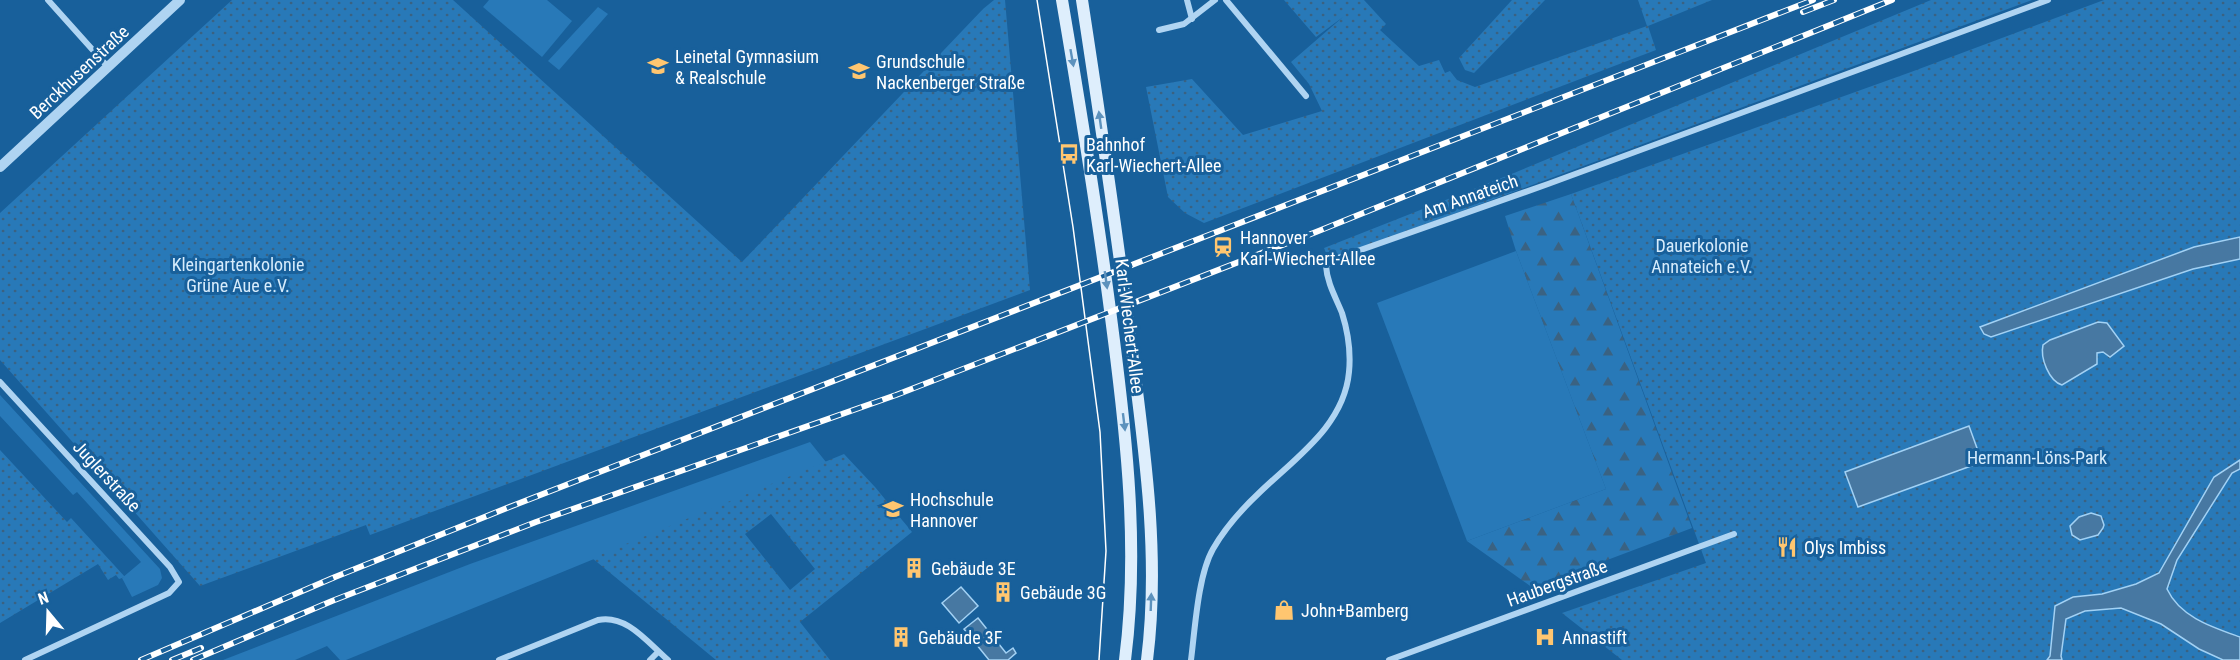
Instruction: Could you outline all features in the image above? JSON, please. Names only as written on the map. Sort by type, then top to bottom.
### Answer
[{"type":"main road","name":"Karl-Wiechert-Allee","points":[[1062,0],[1098,222],[1125,434],[1131,546],[1125,660]]},
{"type":"main road","name":"Karl-Wiechert-Allee","points":[[1082,0],[1142,432],[1151,546],[1151,598],[1147,660]]},
{"type":"street","points":[[48,0],[108,67]]},
{"type":"street","name":"Berckhusenstraße","points":[[0,168],[180,0]]},
{"type":"street","points":[[1187,0],[1192,19]]},
{"type":"street","points":[[1159,30],[1184,24],[1215,0]]},
{"type":"street","points":[[1226,0],[1306,96]]},
{"type":"street","name":"Am Annateich","points":[[1191,660],[1203,578],[1212,551],[1241,512],[1319,436],[1333,416],[1342,397],[1349,374],[1348,335],[1326,275],[1326,266],[1335,259],[1548,184],[2048,0]]},
{"type":"street","name":"Juglerstraße","points":[[0,382],[170,567],[179,582],[169,593],[25,660]]},
{"type":"street","name":"Haubergstraße","points":[[1389,660],[1734,534]]},
{"type":"street","points":[[499,660],[606,619],[619,620],[626,624],[668,660]]},
{"type":"street","points":[[650,660],[658,652]]},
{"type":"green space","name":"Kleingartenkolonie Grüne Aue e.V.","points":[[232,0],[453,0],[742,262],[983,9],[994,0],[1005,0],[1030,290],[370,535],[366,525],[200,586],[0,360],[0,213]]},
{"type":"green space","points":[[489,0],[547,0],[572,21],[542,57],[483,7]]},
{"type":"green space","points":[[1284,0],[1364,0],[1386,24],[1380,30],[1419,66],[1439,60],[1445,73],[1450,71],[1457,80],[1475,87],[1647,26],[1638,0],[1712,0],[1648,26],[1656,50],[1204,223],[1185,213],[1168,197],[1146,87],[1192,79],[1243,135],[1322,111],[1309,84],[1291,62],[1343,17],[1316,37]]},
{"type":"green space","points":[[1512,0],[1545,0],[1474,73],[1465,70],[1459,58]]},
{"type":"green space","points":[[1931,0],[2032,0],[1329,260],[1324,248],[1514,173]]},
{"type":"green space","name":"Hermann-Löns-Park","points":[[2104,0],[2240,0],[2240,660],[1622,660],[1562,613],[1706,563],[1571,194]]},
{"type":"green space","points":[[598,7],[608,14],[559,70],[548,61]]},
{"type":"green space","points":[[1571,194],[1692,528],[1533,588],[1467,541],[1606,489],[1516,251],[1505,216]]},
{"type":"green space","points":[[1516,251],[1606,489],[1467,541],[1377,303]]},
{"type":"green space","points":[[0,395],[160,569],[162,578],[158,585],[132,597],[122,578],[141,562],[77,492],[73,495],[0,416]]},
{"type":"green space","points":[[810,442],[826,462],[346,660],[340,660],[327,646],[295,660],[223,660],[470,564]]},
{"type":"green space","points":[[0,450],[67,522],[71,518],[125,577],[119,579],[116,575],[108,580],[98,564],[0,623]]},
{"type":"green space","points":[[844,454],[912,532],[800,622],[830,660],[716,660],[592,558]],"holes":[[[771,514],[815,569],[790,590],[745,534]]]},
{"type":"shaded area","points":[[2240,237],[2240,259],[2193,269],[1991,337],[1984,334],[1980,327],[2194,247]]},
{"type":"shaded area","points":[[2098,322],[2107,323],[2124,346],[2110,357],[2103,352],[2097,353],[2097,364],[2062,385],[2057,383],[2049,374],[2043,356],[2043,345],[2050,340]]},
{"type":"shaded area","points":[[1969,426],[1982,462],[1858,507],[1845,472]]},
{"type":"shaded area","points":[[2240,460],[2240,469],[2232,473],[2177,560],[2167,589],[2173,599],[2188,614],[2208,625],[2240,637],[2240,660],[2223,660],[2199,649],[2161,624],[2121,608],[2085,611],[2066,619],[2062,660],[2047,660],[2050,656],[2055,606],[2073,597],[2102,594],[2136,584],[2159,573],[2214,477]]},
{"type":"shaded area","points":[[2091,513],[2101,516],[2103,528],[2098,535],[2080,540],[2072,535],[2070,526],[2079,517]]},
{"type":"shaded area","points":[[961,587],[978,606],[959,623],[942,603]]},
{"type":"shaded area","points":[[978,618],[1006,653],[1013,648],[1016,653],[1008,660],[989,660],[964,629]]},
{"type":"tram line","points":[[1037,0],[1073,227],[1100,432],[1106,551],[1099,660]]},
{"type":"railway","points":[[141,660],[335,577],[512,506],[1813,0]]},
{"type":"railway","points":[[1803,12],[1834,0]]},
{"type":"railway","points":[[193,660],[332,601],[536,522],[896,395],[1316,232],[1892,0]]},
{"type":"railway","points":[[172,660],[201,648]]},
{"type":"place","name":"Leinetal Gymnasium & Realschule","points":[[658,66]]},
{"type":"place","name":"Grundschule Nackenberger Straße","points":[[859,71]]},
{"type":"place","name":"Bahnhof Karl-Wiechert-Allee","points":[[1069,154]]},
{"type":"place","name":"Hannover Karl-Wiechert-Allee","points":[[1223,247]]},
{"type":"place","name":"Hochschule Hannover","points":[[893,509]]},
{"type":"place","name":"Olys Imbiss","points":[[1787,547]]},
{"type":"place","name":"Gebäude 3E","points":[[914,568]]},
{"type":"place","name":"Gebäude 3G","points":[[1003,592]]},
{"type":"place","name":"John+Bamberg","points":[[1284,610]]},
{"type":"place","name":"Gebäude 3F","points":[[901,637]]},
{"type":"place","name":"Annastift","points":[[1545,637]]},
{"type":"park label","name":"Dauerkolonie Annateich e.V.","points":[[1702,255]]}]
